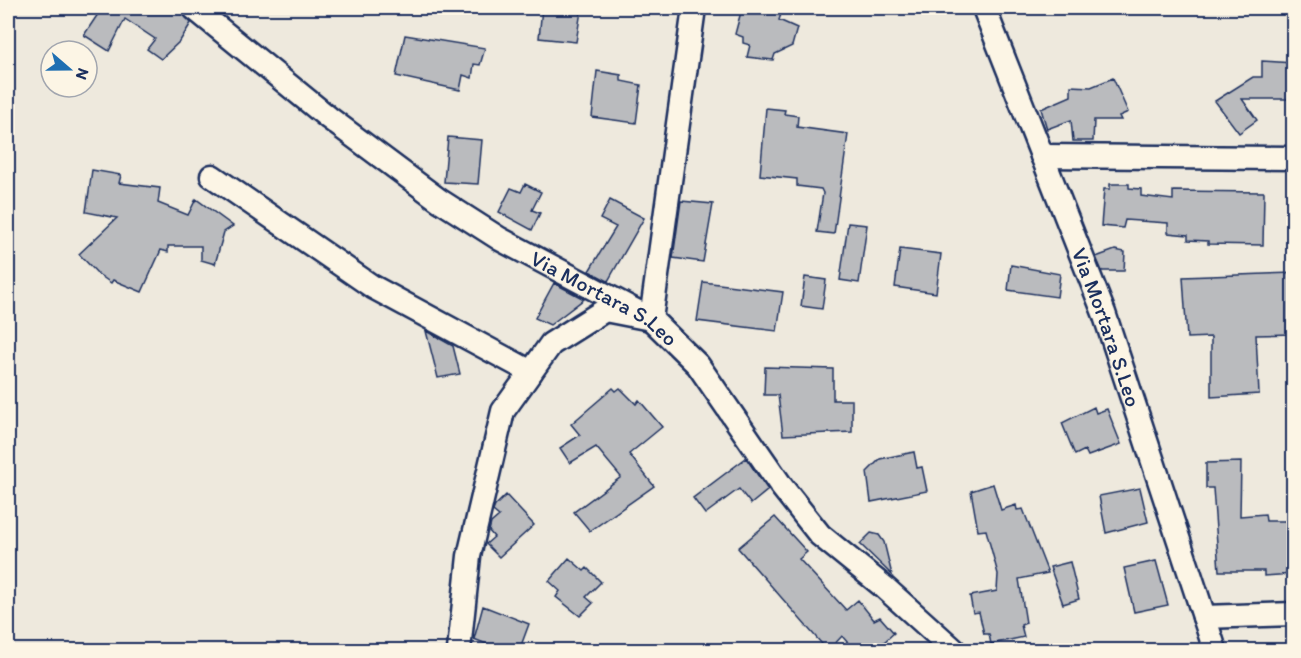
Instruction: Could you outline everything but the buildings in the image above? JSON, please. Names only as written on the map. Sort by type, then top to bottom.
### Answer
[{"type":"street","name":"Via Mortara S.Leo","points":[[194,8],[329,118],[439,200],[500,239],[651,319],[698,365],[782,487],[820,535],[893,594],[954,651]]},
{"type":"street","points":[[459,651],[469,556],[503,411],[551,344],[604,310],[651,319],[694,8]]},
{"type":"street","name":"Via Mortara S.Leo","points":[[984,8],[1104,313],[1215,651]]},
{"type":"street","points":[[1042,156],[1293,158]]},
{"type":"street","points":[[212,176],[374,286],[531,372]]},
{"type":"street","points":[[1204,617],[1293,614]]}]
